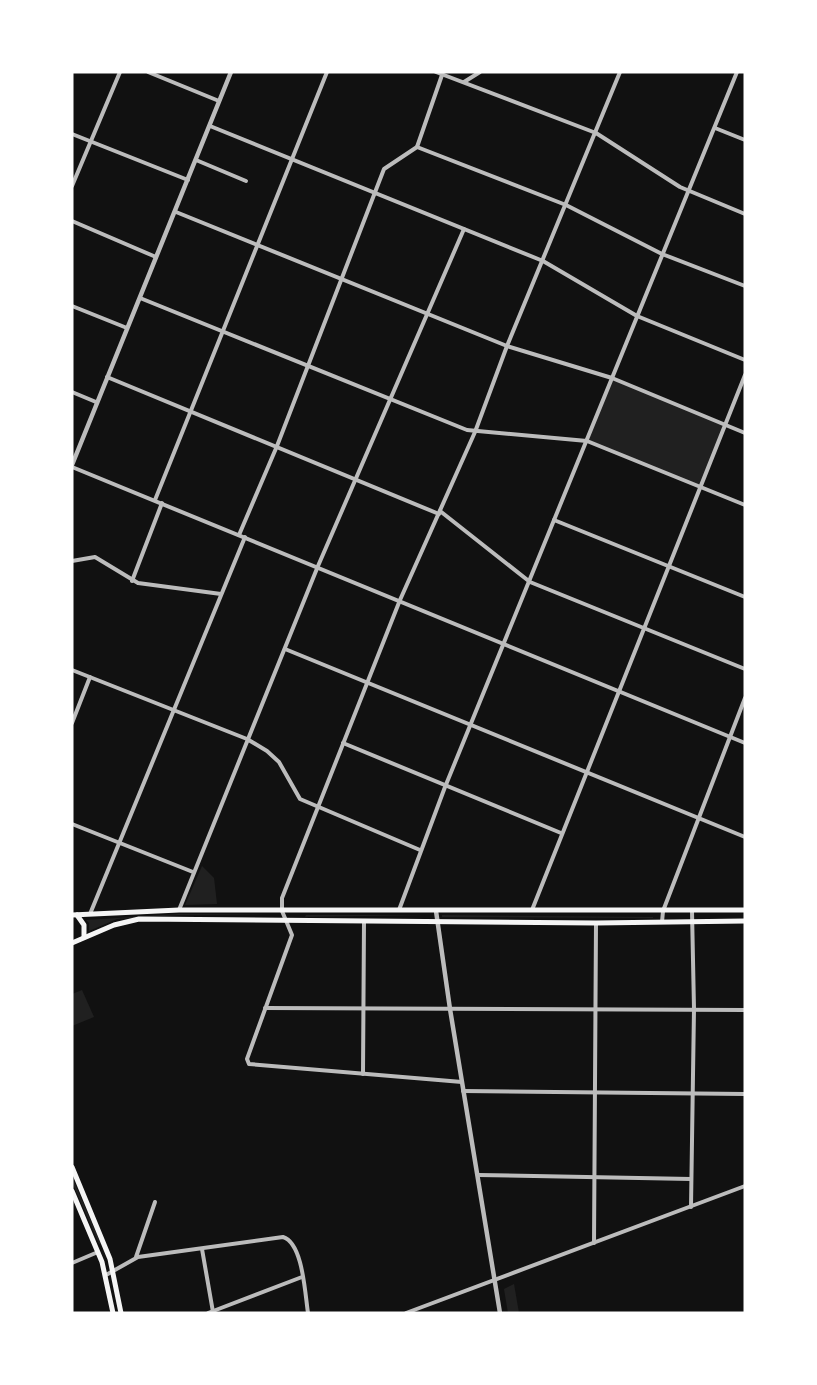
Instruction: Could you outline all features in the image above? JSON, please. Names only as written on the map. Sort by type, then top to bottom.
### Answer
[{"type":"main road","points":[[75,915],[179,910],[745,910]]},
{"type":"main road","points":[[75,915],[84,925],[84,937]]},
{"type":"main road","points":[[72,942],[114,925],[139,919],[596,923],[745,921]]},
{"type":"main road","points":[[72,1167],[115,1271],[121,1313]]},
{"type":"main road","points":[[72,1191],[99,1251],[113,1313]]},
{"type":"street","points":[[72,186],[120,72]]},
{"type":"street","points":[[148,72],[219,101]]},
{"type":"street","points":[[231,72],[72,466],[745,743]]},
{"type":"street","points":[[155,500],[327,72]]},
{"type":"street","points":[[436,72],[596,133],[690,191],[745,214]]},
{"type":"street","points":[[463,82],[480,72]]},
{"type":"street","points":[[462,1082],[247,1063],[292,935],[282,911],[282,898],[400,600],[475,432],[507,346],[620,72]]},
{"type":"street","points":[[399,910],[445,787],[662,254],[690,191],[736,72]]},
{"type":"street","points":[[239,535],[277,446],[374,193],[386,166],[417,147],[442,75]]},
{"type":"street","points":[[210,126],[543,261],[637,316],[745,360]]},
{"type":"street","points":[[715,128],[745,140]]},
{"type":"street","points":[[72,134],[188,180]]},
{"type":"street","points":[[417,147],[566,206],[662,254],[745,286]]},
{"type":"street","points":[[196,160],[246,182]]},
{"type":"street","points":[[176,212],[507,346],[612,378],[745,433]]},
{"type":"street","points":[[72,221],[156,257]]},
{"type":"street","points":[[179,910],[318,566],[464,229]]},
{"type":"street","points":[[139,298],[475,432],[587,441],[745,505]]},
{"type":"street","points":[[72,306],[127,328]]},
{"type":"street","points":[[531,911],[745,375]]},
{"type":"street","points":[[107,377],[356,480],[440,512],[530,582],[745,669]]},
{"type":"street","points":[[72,392],[96,402]]},
{"type":"street","points":[[132,581],[162,503]]},
{"type":"street","points":[[554,520],[745,597]]},
{"type":"street","points":[[90,914],[245,537]]},
{"type":"street","points":[[72,561],[95,557],[102,559],[132,581],[221,594]]},
{"type":"street","points":[[285,649],[745,837]]},
{"type":"street","points":[[72,670],[247,739],[273,756],[295,795],[317,807],[420,850]]},
{"type":"street","points":[[72,723],[90,677]]},
{"type":"street","points":[[662,923],[663,911],[697,817],[745,698]]},
{"type":"street","points":[[342,743],[561,833]]},
{"type":"street","points":[[72,824],[193,872]]},
{"type":"street","points":[[436,911],[500,1313]]},
{"type":"street","points":[[691,1207],[694,1094],[692,911]]},
{"type":"street","points":[[363,1074],[364,921]]},
{"type":"street","points":[[594,1243],[596,923]]},
{"type":"street","points":[[265,1008],[745,1010]]},
{"type":"street","points":[[463,1092],[596,1091],[745,1094]]},
{"type":"street","points":[[478,1175],[595,1175],[691,1179]]},
{"type":"street","points":[[406,1313],[745,1186]]},
{"type":"street","points":[[135,1258],[155,1202]]},
{"type":"street","points":[[106,1275],[135,1258],[278,1236],[287,1238],[295,1245],[308,1313]]},
{"type":"street","points":[[202,1249],[213,1312]]},
{"type":"street","points":[[72,1263],[99,1251]]},
{"type":"street","points":[[208,1313],[302,1277]]},
{"type":"shaded area","points":[[612,378],[724,424],[700,487],[587,441]]},
{"type":"shaded area","points":[[202,866],[214,878],[217,904],[185,905]]},
{"type":"shaded area","points":[[179,914],[273,915],[179,915],[117,919],[89,931],[89,923],[86,920]]},
{"type":"shaded area","points":[[306,915],[426,915],[305,917]]},
{"type":"shaded area","points":[[442,915],[653,917],[653,918],[442,917]]},
{"type":"shaded area","points":[[82,990],[94,1017],[72,1026],[72,994]]},
{"type":"shaded area","points":[[72,1177],[101,1244],[99,1244],[72,1182]]},
{"type":"shaded area","points":[[514,1284],[519,1313],[508,1313],[504,1289]]}]
